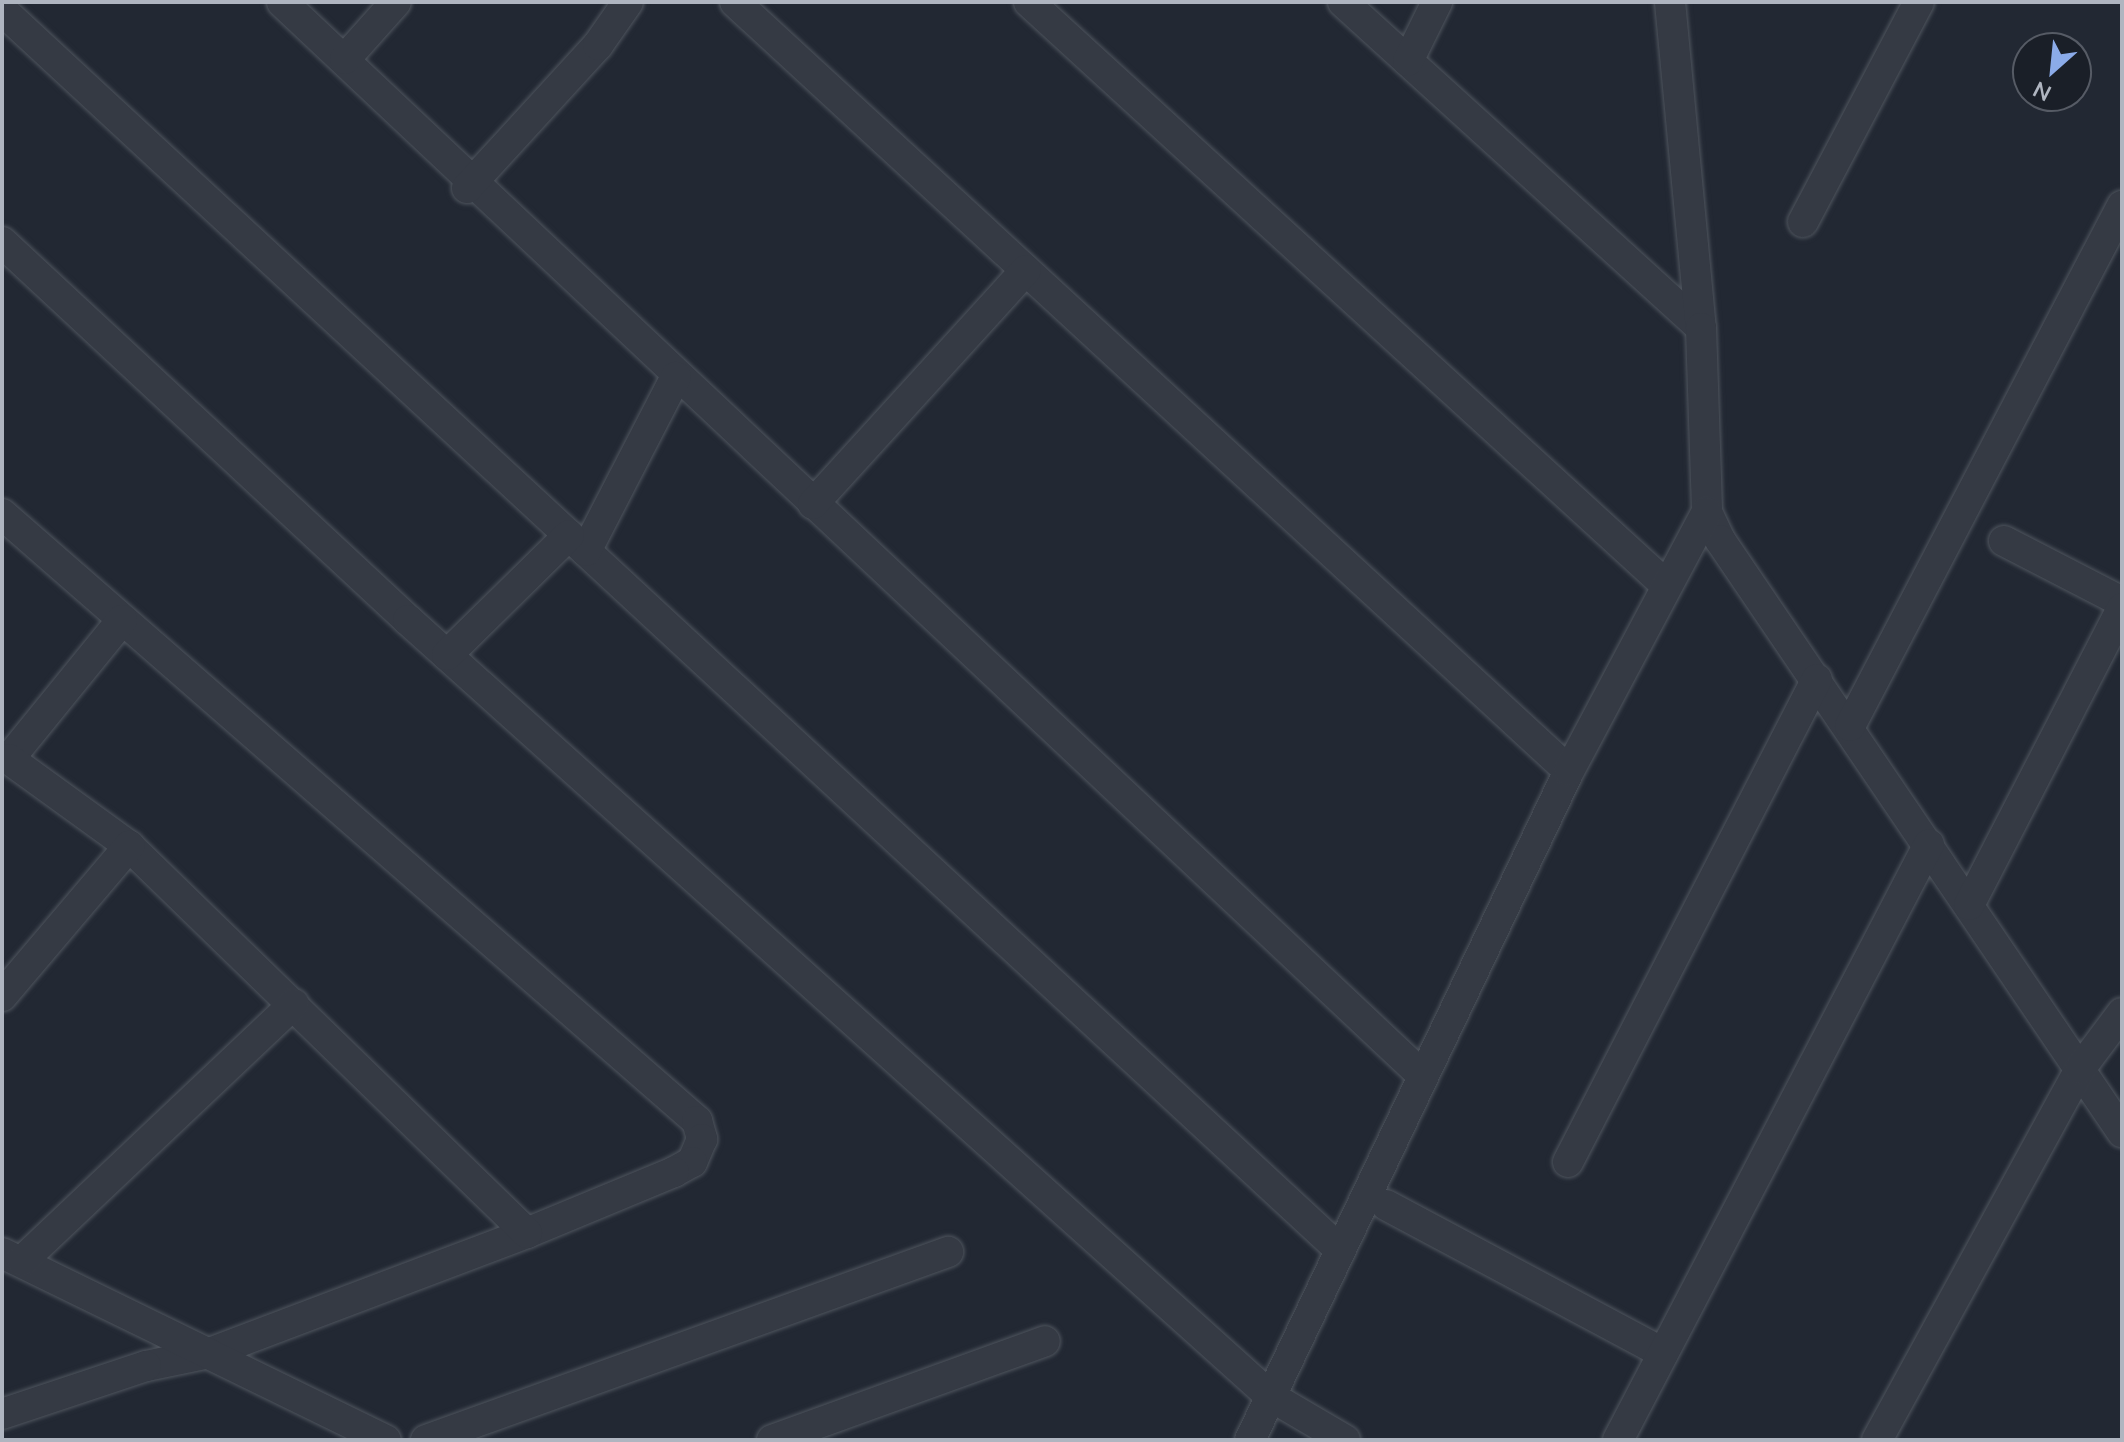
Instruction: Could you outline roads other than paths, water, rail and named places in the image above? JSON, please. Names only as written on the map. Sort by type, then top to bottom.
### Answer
[{"type":"street","points":[[282,2],[345,59],[470,185],[1422,1075]]},
{"type":"street","points":[[345,59],[396,2]]},
{"type":"street","points":[[470,185],[598,45],[628,2]]},
{"type":"street","points":[[735,2],[1569,771]]},
{"type":"street","points":[[1029,2],[1666,585]]},
{"type":"street","points":[[1343,2],[1701,328]]},
{"type":"street","points":[[1408,61],[1437,2]]},
{"type":"street","points":[[1670,2],[1701,328],[1707,512],[1720,540],[1850,726],[2122,1132]]},
{"type":"street","points":[[1803,222],[1919,2]]},
{"type":"street","points":[[2,10],[1340,1250]]},
{"type":"street","points":[[1850,726],[2122,206]]},
{"type":"street","points":[[2,242],[447,655],[1270,1396],[1345,1440]]},
{"type":"street","points":[[813,504],[1026,270]]},
{"type":"street","points":[[447,655],[578,543],[676,377]]},
{"type":"street","points":[[1250,1440],[1569,771],[1707,512]]},
{"type":"street","points":[[2,514],[697,1121],[702,1139],[692,1162],[527,1233],[209,1353],[146,1366],[2,1414]]},
{"type":"street","points":[[1969,905],[2122,605],[2004,541]]},
{"type":"street","points":[[122,620],[6,758],[129,846],[527,1233]]},
{"type":"street","points":[[1568,1162],[1817,679]]},
{"type":"street","points":[[1618,1440],[1929,844]]},
{"type":"street","points":[[2,996],[129,846]]},
{"type":"street","points":[[294,1004],[12,1257],[386,1440]]},
{"type":"street","points":[[1877,1440],[2080,1069],[2122,1013]]},
{"type":"street","points":[[1386,1205],[1663,1353]]},
{"type":"street","points":[[426,1440],[948,1252]]},
{"type":"street","points":[[772,1440],[1045,1341]]}]
